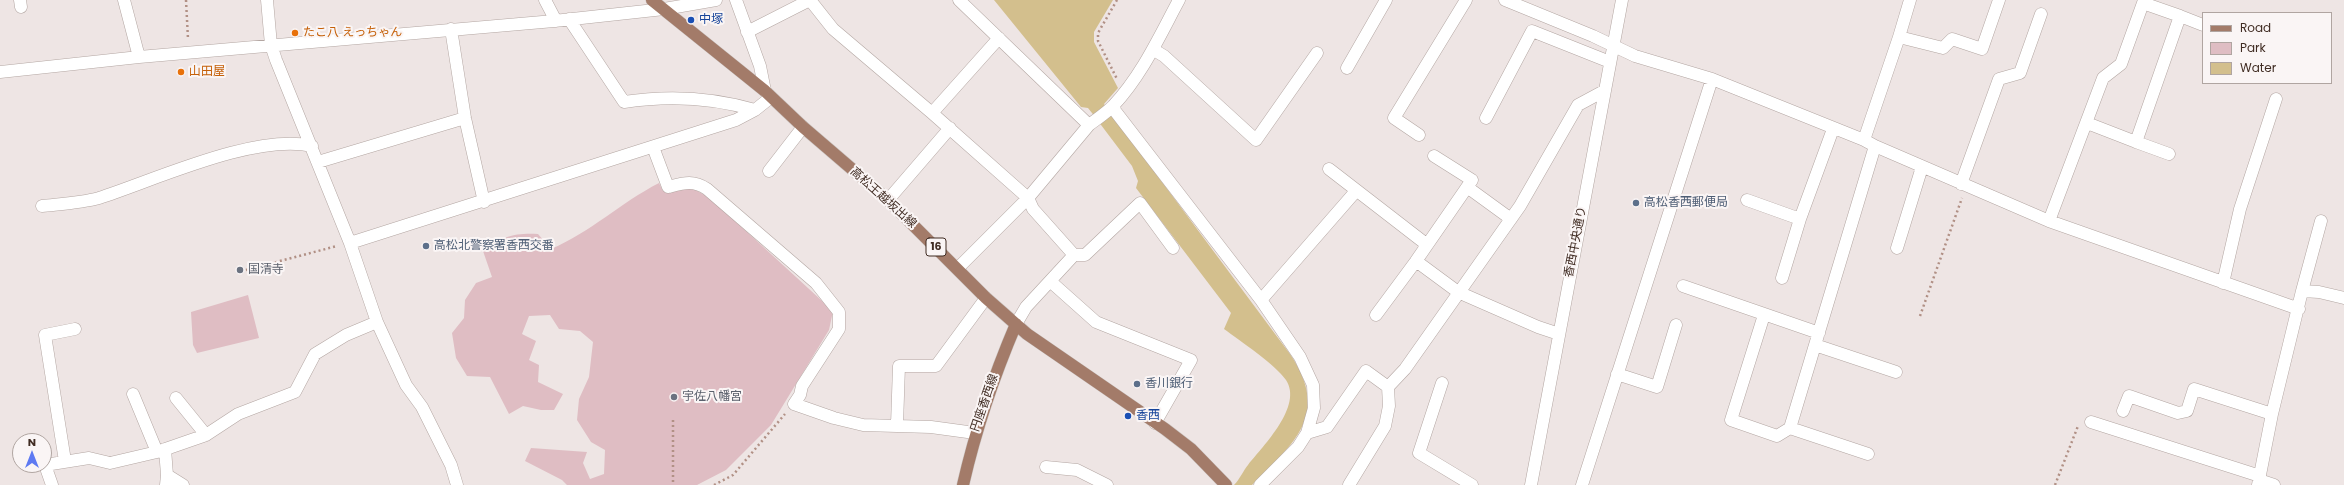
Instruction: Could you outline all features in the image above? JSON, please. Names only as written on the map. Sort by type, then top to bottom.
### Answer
[{"type":"main road","name":"高松王越坂出線","points":[[652,0],[710,49],[767,94],[888,200],[958,268],[986,298],[1016,324],[1094,382],[1155,422],[1191,449],[1226,485]]},
{"type":"main road","name":"円座香西線","points":[[963,485],[974,433],[994,375],[1016,324]]},
{"type":"street","points":[[124,0],[139,57]]},
{"type":"street","points":[[267,0],[271,45],[350,243],[377,322],[406,385],[422,407],[445,452],[457,485]]},
{"type":"street","points":[[545,0],[556,21]]},
{"type":"street","points":[[0,72],[188,51],[556,21],[664,9],[716,0]]},
{"type":"street","points":[[350,243],[484,202],[736,120],[755,110],[767,94],[760,66],[736,0]]},
{"type":"street","points":[[747,32],[810,0],[833,29],[950,128],[1028,198],[1033,209],[1074,255],[1086,256],[1140,203],[1173,248]]},
{"type":"street","points":[[959,0],[1092,122]]},
{"type":"street","points":[[958,268],[1028,198],[1092,122],[1111,108],[1154,50],[1179,0]]},
{"type":"street","points":[[1347,68],[1386,0]]},
{"type":"street","points":[[1419,135],[1394,118],[1466,0]]},
{"type":"street","points":[[1505,0],[1613,45],[1635,56],[1712,78],[1870,143],[1963,185],[2049,221],[2299,309]]},
{"type":"street","name":"香西中央通り","points":[[1533,484],[1559,334],[1622,0]]},
{"type":"street","points":[[1764,315],[1731,420],[1777,436],[1790,428],[1819,333],[1910,0]]},
{"type":"street","points":[[1899,37],[1943,48],[1952,39],[1982,49],[1999,0]]},
{"type":"street","points":[[2049,221],[2103,78],[2121,64],[2138,2],[2202,25]]},
{"type":"street","points":[[1963,185],[1999,78],[2020,73],[2041,14]]},
{"type":"street","points":[[2136,142],[2180,16]]},
{"type":"street","points":[[569,19],[624,102],[658,97],[695,98],[735,104],[755,110]]},
{"type":"street","points":[[451,29],[465,118],[484,202]]},
{"type":"street","points":[[1486,118],[1532,31],[1610,62]]},
{"type":"street","points":[[932,113],[999,38]]},
{"type":"street","points":[[1154,50],[1164,56],[1256,140],[1316,53]]},
{"type":"street","points":[[1582,485],[1712,78]]},
{"type":"street","points":[[1349,485],[1385,426],[1389,406],[1388,387],[1405,369],[1511,219],[1578,105],[1604,91]]},
{"type":"street","points":[[2223,283],[2240,210],[2276,99]]},
{"type":"street","points":[[1111,108],[1261,300],[1300,357],[1313,385],[1314,408],[1307,433],[1298,446],[1260,485]]},
{"type":"street","points":[[318,162],[465,118]]},
{"type":"street","points":[[2087,123],[2168,154]]},
{"type":"street","points":[[768,171],[803,127]]},
{"type":"street","points":[[888,200],[950,128]]},
{"type":"street","points":[[1782,278],[1800,219],[1833,129]]},
{"type":"street","points":[[42,206],[97,198],[217,157],[271,144],[300,143],[312,146]]},
{"type":"street","points":[[653,147],[668,188],[687,182],[696,182],[707,189],[816,283],[839,312],[838,329],[802,386],[800,395],[794,404],[834,418],[863,424],[897,425],[974,433]]},
{"type":"street","points":[[1376,315],[1416,261],[1426,244],[1472,180],[1434,156]]},
{"type":"street","points":[[1897,248],[1922,167]]},
{"type":"street","points":[[1329,168],[1356,191],[1426,244]]},
{"type":"street","points":[[1467,187],[1511,219]]},
{"type":"street","points":[[1261,300],[1356,191]]},
{"type":"street","points":[[1747,200],[1800,219]]},
{"type":"street","points":[[2259,480],[2272,414],[2321,221]]},
{"type":"street","points":[[1016,324],[1026,306],[1074,255]]},
{"type":"street","points":[[1416,261],[1458,292],[1538,327],[1559,334]]},
{"type":"street","points":[[1050,281],[1096,322],[1191,360],[1155,422]]},
{"type":"street","points":[[1683,286],[1819,333]]},
{"type":"street","points":[[2302,291],[2319,292],[2344,298]]},
{"type":"street","points":[[897,425],[899,366],[936,366],[986,298]]},
{"type":"street","points":[[52,485],[45,465],[89,458],[110,463],[161,451],[206,435],[238,414],[296,392],[315,354],[346,335],[377,322]]},
{"type":"street","points":[[1617,374],[1657,387],[1676,325]]},
{"type":"street","points":[[65,462],[45,335],[74,329]]},
{"type":"street","points":[[1815,345],[1896,372]]},
{"type":"street","points":[[1307,433],[1327,427],[1366,372],[1388,387]]},
{"type":"street","points":[[1442,383],[1419,453],[1472,485]]},
{"type":"street","points":[[2123,411],[2129,396],[2178,413],[2187,411],[2194,389],[2272,414]]},
{"type":"street","points":[[133,394],[161,451],[167,480],[183,485]]},
{"type":"street","points":[[176,398],[206,435]]},
{"type":"street","points":[[2091,422],[2274,485]]},
{"type":"street","points":[[1790,428],[1868,454]]},
{"type":"street","points":[[1046,467],[1077,470],[1107,485]]},
{"type":"path","points":[[186,0],[188,51]]},
{"type":"path","points":[[1117,0],[1098,33],[1098,41],[1124,92]]},
{"type":"path","points":[[1920,316],[1963,185]]},
{"type":"path","points":[[246,270],[350,243]]},
{"type":"path","points":[[714,485],[733,475],[794,404]]},
{"type":"path","points":[[2055,485],[2080,419],[2091,422]]},
{"type":"path","points":[[673,420],[673,485]]},
{"type":"green space","points":[[659,183],[663,191],[692,188],[710,198],[833,311],[829,330],[771,425],[726,470],[697,485],[567,485],[562,480],[525,461],[531,448],[587,452],[583,463],[590,479],[604,474],[605,450],[591,442],[577,420],[579,399],[589,377],[593,342],[580,331],[559,329],[550,315],[529,316],[522,334],[536,341],[529,360],[539,365],[538,382],[563,394],[554,410],[541,410],[523,406],[509,414],[490,377],[467,376],[456,358],[452,333],[464,318],[465,300],[476,283],[492,277],[483,251],[509,236],[522,234],[538,234],[551,249],[566,242],[631,199]]},
{"type":"green space","points":[[248,295],[259,338],[197,353],[193,345],[191,312]]},
{"type":"water","points":[[994,0],[1113,0],[1094,32],[1094,42],[1118,88],[1104,104],[1290,354],[1302,375],[1307,394],[1307,411],[1302,427],[1281,455],[1252,485],[1234,485],[1272,436],[1286,413],[1290,390],[1286,380],[1266,360],[1224,329],[1231,313],[1136,188],[1138,181],[1132,166],[1088,108],[1081,107]]},
{"type":"place","name":"中塚","points":[[691,20]]},
{"type":"place","name":"たこ八 えっちゃん","points":[[295,33]]},
{"type":"place","name":"山田屋","points":[[181,72]]},
{"type":"place","name":"高松香西郵便局","points":[[1636,203]]},
{"type":"place","name":"高松北警察署香西交番","points":[[426,246]]},
{"type":"place","name":"国清寺","points":[[240,270]]},
{"type":"place","name":"香川銀行","points":[[1137,384]]},
{"type":"place","name":"宇佐八幡宮","points":[[674,397]]},
{"type":"place","name":"香西","points":[[1128,416]]}]
